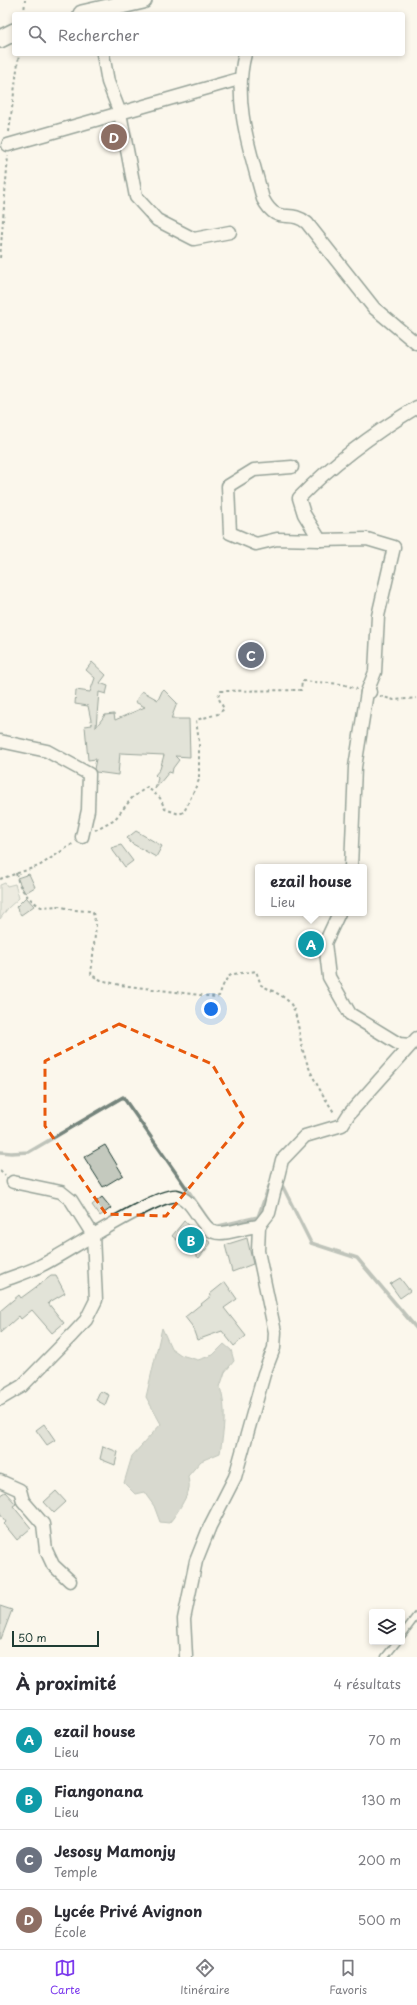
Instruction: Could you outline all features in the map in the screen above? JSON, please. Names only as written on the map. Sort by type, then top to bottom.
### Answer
[{"type":"street","points":[[94,12],[143,0]]},
{"type":"street","points":[[0,39],[12,33]]},
{"type":"street","points":[[103,56],[108,82],[120,113],[136,197],[157,220],[194,239],[230,232]]},
{"type":"street","points":[[245,56],[239,79],[241,106],[248,142],[263,199],[268,208],[276,215],[296,217],[308,223],[374,308],[417,344]]},
{"type":"street","points":[[8,145],[239,79]]},
{"type":"street","points":[[320,540],[304,514],[299,498],[323,474],[370,436],[417,407]]},
{"type":"street","points":[[292,467],[254,470],[228,486],[230,533],[256,544],[277,539],[367,539],[394,547],[378,616],[375,672],[368,692],[355,767],[351,864]]},
{"type":"street","points":[[0,741],[47,751],[89,774],[88,810],[82,837]]},
{"type":"street","points":[[338,916],[325,943],[329,977],[350,1014],[399,1044],[414,1042]]},
{"type":"street","points":[[186,1657],[184,1619],[196,1561],[210,1526],[235,1477],[242,1457],[264,1374],[274,1348],[275,1332],[258,1251],[259,1226],[269,1212],[282,1160],[305,1136],[342,1125],[349,1114],[414,1042]]},
{"type":"street","points":[[0,1399],[22,1386],[86,1320],[96,1300],[94,1235],[71,1200],[61,1192],[14,1182]]},
{"type":"street","points":[[0,1282],[39,1267],[125,1217],[166,1198],[177,1196],[188,1202],[209,1230],[219,1233],[259,1226]]},
{"type":"street","points":[[0,1481],[20,1490],[23,1501],[43,1524],[46,1550],[53,1565],[70,1581]]},
{"type":"lane","points":[[405,1631],[417,1616]]},
{"type":"lane","points":[[385,1657],[395,1645]]},
{"type":"path","points":[[24,12],[25,0]]},
{"type":"path","points":[[0,879],[39,866],[82,837],[115,819],[132,798],[147,787],[160,798],[165,809],[180,814],[184,812],[199,780],[200,742],[196,720],[218,714],[224,710],[218,697],[220,691],[300,690],[302,681],[342,684],[394,700],[417,698]]},
{"type":"path","points":[[16,873],[18,882],[24,893],[41,907],[59,906],[93,913],[96,925],[91,975],[101,980],[120,985],[216,997],[219,996],[225,980],[230,974],[256,971],[261,985],[291,1004],[304,1054],[316,1084],[342,1125]]},
{"type":"highlighted area","points":[[119,1024],[212,1064],[245,1120],[166,1216],[106,1214],[45,1126],[45,1061]]},
{"type":"shaded area","points":[[5,883],[7,886],[15,884],[19,898],[8,908],[0,919],[0,885]]},
{"type":"shaded area","points":[[162,1328],[171,1348],[181,1355],[198,1360],[213,1355],[224,1344],[231,1350],[234,1361],[225,1372],[220,1387],[224,1403],[224,1428],[220,1453],[201,1461],[188,1476],[188,1493],[169,1523],[160,1522],[154,1506],[144,1492],[135,1494],[124,1483],[132,1456],[161,1424],[146,1397]]},
{"type":"building","points":[[92,662],[106,675],[100,683],[108,686],[106,694],[99,692],[96,727],[105,715],[114,714],[115,720],[145,707],[135,702],[142,691],[158,700],[163,689],[177,703],[171,719],[189,719],[190,757],[175,756],[179,760],[173,768],[172,773],[169,772],[155,789],[158,778],[155,775],[160,769],[164,755],[120,753],[118,775],[96,772],[94,769],[96,759],[88,760],[85,726],[92,725],[88,706],[75,704],[76,690],[90,692],[95,678],[86,670]]},
{"type":"building","points":[[136,831],[162,846],[156,857],[131,843],[127,838]]},
{"type":"building","points":[[121,845],[133,861],[125,867],[111,848]]},
{"type":"building","points":[[29,874],[35,887],[25,893],[17,878]]},
{"type":"building","points":[[26,897],[34,906],[21,915],[16,907]]},
{"type":"building","points":[[305,931],[320,936],[316,957],[299,950]]},
{"type":"building","points":[[105,1145],[123,1175],[103,1187],[84,1157]]},
{"type":"building","points":[[102,1197],[111,1208],[100,1216],[92,1205]]},
{"type":"building","points":[[184,1221],[211,1243],[199,1258],[172,1236]]},
{"type":"building","points":[[247,1238],[253,1264],[232,1272],[225,1245]]},
{"type":"building","points":[[51,1276],[56,1276],[65,1293],[48,1303],[64,1323],[52,1333],[32,1310],[21,1319],[19,1316],[0,1333],[0,1311],[19,1295],[21,1298]]},
{"type":"building","points":[[400,1278],[410,1291],[400,1298],[390,1284]]},
{"type":"building","points":[[225,1282],[237,1299],[224,1308],[246,1336],[234,1346],[222,1331],[197,1340],[192,1326],[185,1317],[211,1296],[210,1294]]},
{"type":"building","points":[[100,1391],[109,1395],[105,1405],[96,1400]]},
{"type":"building","points":[[44,1424],[55,1440],[47,1445],[36,1430]]},
{"type":"building","points":[[103,1446],[118,1452],[115,1465],[100,1459]]},
{"type":"building","points":[[56,1491],[66,1502],[54,1513],[44,1502]]},
{"type":"building","points":[[5,1492],[16,1504],[13,1506],[31,1528],[17,1540],[4,1524],[6,1522],[0,1514],[0,1495]]},
{"type":"building","points":[[0,1606],[12,1610],[1,1639],[0,1639]]},
{"type":"waterway","points":[[0,1152],[29,1152],[123,1097],[210,1222]]},
{"type":"waterway","points":[[214,1227],[258,1217],[269,1186],[283,1187],[311,1243],[357,1258],[417,1329]]},
{"type":"place","name":"Lycée Privé Avignon","points":[[114,137]]},
{"type":"place","name":"Jesosy Mamonjy","points":[[251,655]]},
{"type":"place","name":"ezail house","points":[[311,944]]},
{"type":"place","name":"Fiangonana","points":[[191,1240]]}]
